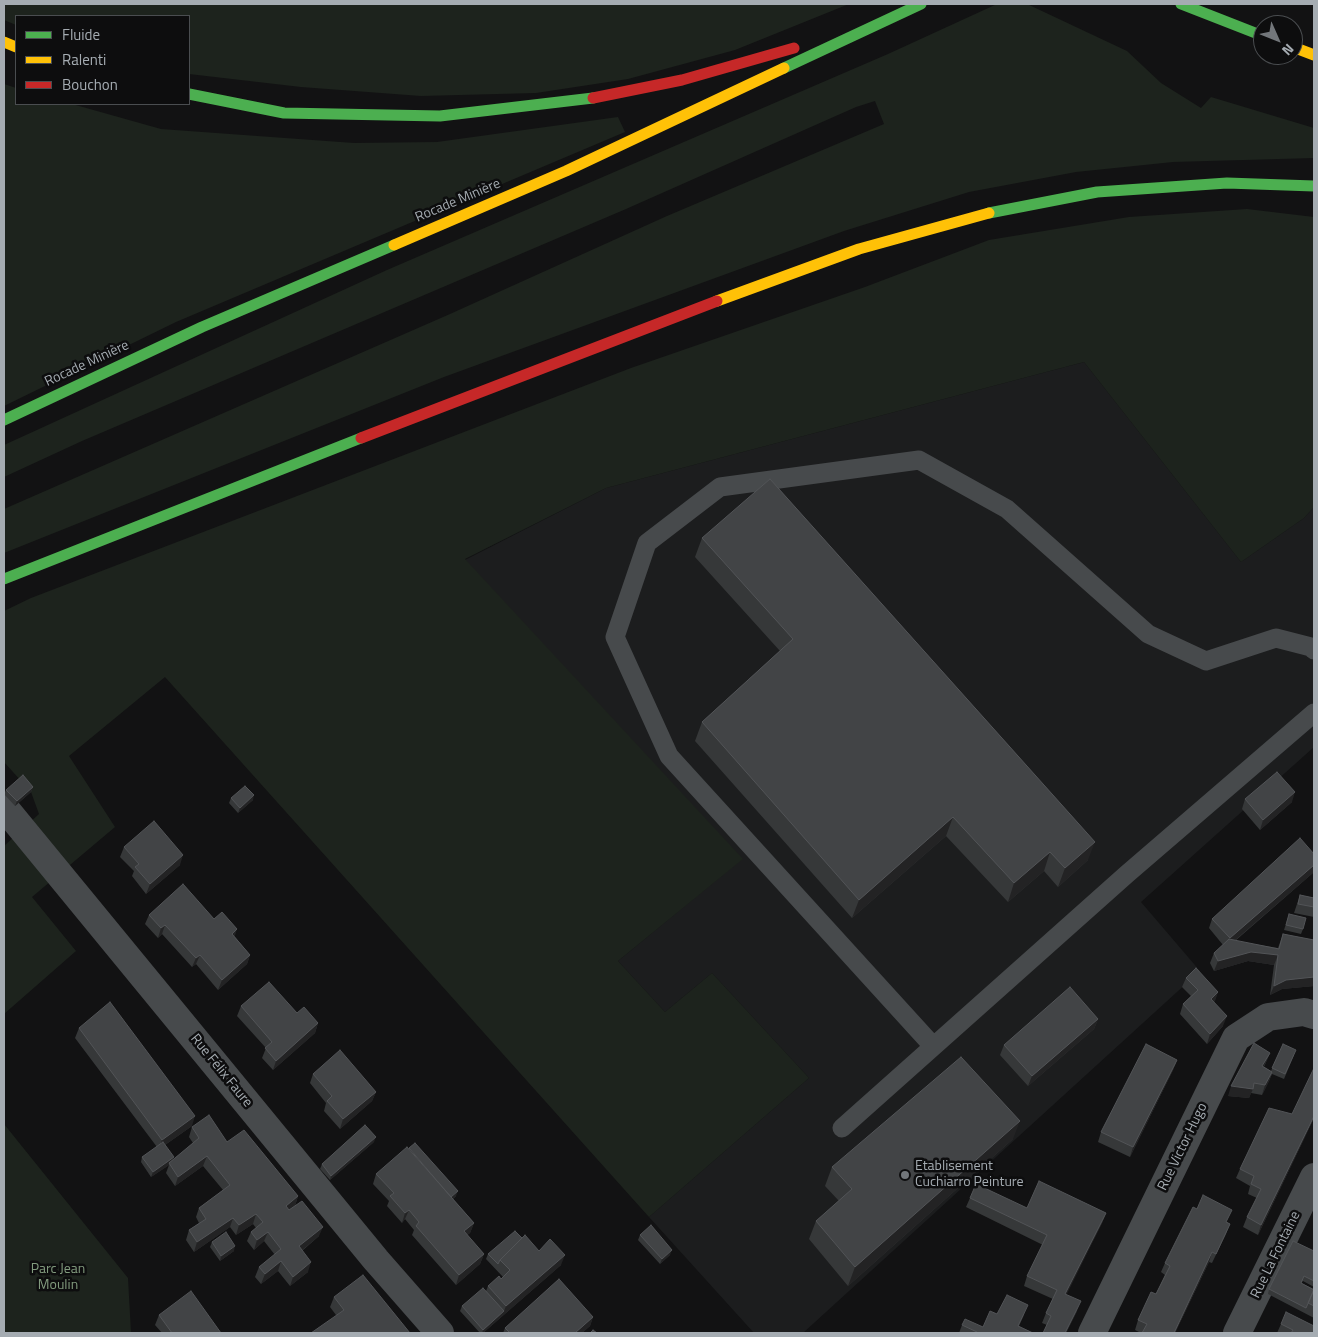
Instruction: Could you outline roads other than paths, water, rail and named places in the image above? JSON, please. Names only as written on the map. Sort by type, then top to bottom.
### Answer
[{"type":"highway","name":"Rocade Minière","points":[[4,420],[202,327],[566,171],[921,4]]},
{"type":"highway","points":[[1181,4],[1253,32]]},
{"type":"highway","points":[[190,94],[284,113],[440,116],[612,96],[682,80],[875,25]]},
{"type":"highway","points":[[4,579],[318,454],[762,284],[885,241],[979,215],[1097,192],[1227,183],[1314,186]]},
{"type":"street","name":"Rue Félix Faure","points":[[4,807],[376,1260],[440,1333]]},
{"type":"street","name":"Rue Victor Hugo","points":[[1092,1333],[1236,1038],[1268,1017],[1304,1012],[1314,1014]]},
{"type":"street","name":"Rue La Fontaine","points":[[1238,1333],[1314,1177]]},
{"type":"lane","points":[[933,1046],[669,756],[615,637],[647,543],[720,487],[920,460],[1007,509],[1148,634],[1206,661],[1276,638],[1311,647],[1314,650]]},
{"type":"lane","points":[[842,1128],[1127,874],[1314,713]]},
{"type":"place","name":"Etablisement Cuchiarro Peinture","points":[[905,1175]]},
{"type":"park label","name":"Parc Jean Moulin","points":[[58,1278]]}]
